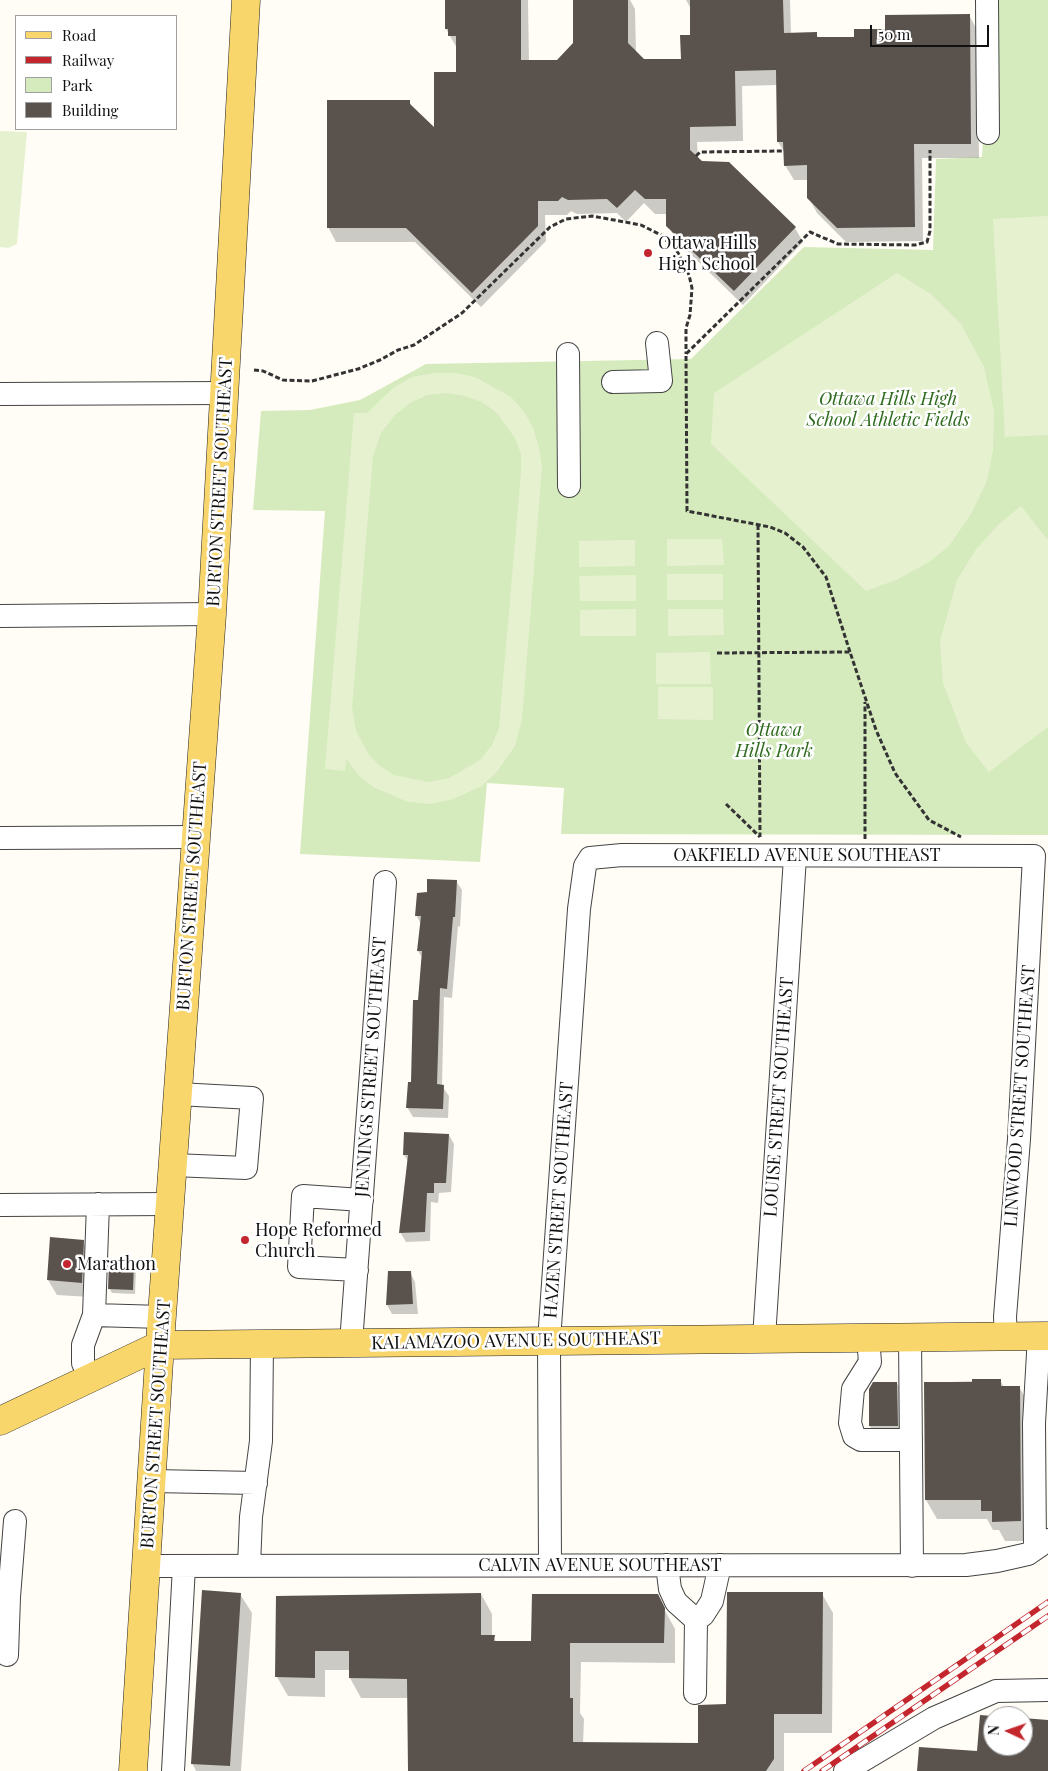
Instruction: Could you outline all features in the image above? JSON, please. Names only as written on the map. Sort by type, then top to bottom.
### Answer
[{"type":"main road","name":"BURTON STREET SOUTHEAST","points":[[133,1771],[162,1316],[212,614],[246,0]]},
{"type":"main road","name":"KALAMAZOO AVENUE SOUTHEAST","points":[[0,1421],[160,1346],[1043,1336]]},
{"type":"street","points":[[984,0],[988,133]]},
{"type":"street","points":[[613,382],[661,381],[657,343]]},
{"type":"street","points":[[568,354],[569,486]]},
{"type":"street","points":[[0,394],[225,393]]},
{"type":"street","points":[[0,616],[212,614]]},
{"type":"street","points":[[0,838],[196,837]]},
{"type":"street","name":"OAKFIELD AVENUE SOUTHEAST","points":[[585,866],[590,858],[622,854],[795,857],[1034,856]]},
{"type":"street","name":"LINWOOD STREET SOUTHEAST","points":[[1006,1336],[1005,1317],[1019,1139],[1034,856]]},
{"type":"street","name":"LOUISE STREET SOUTHEAST","points":[[764,1338],[795,857]]},
{"type":"street","name":"HAZEN STREET SOUTHEAST","points":[[550,1565],[550,1341],[579,909],[585,866]]},
{"type":"street","name":"JENNINGS STREET SOUTHEAST","points":[[351,1343],[384,882]]},
{"type":"street","points":[[173,1164],[246,1168],[252,1098],[178,1094]]},
{"type":"street","points":[[357,1270],[299,1267],[303,1196],[362,1200]]},
{"type":"street","points":[[91,1378],[83,1363],[83,1345],[94,1316],[98,1204]]},
{"type":"street","points":[[0,1205],[170,1204]]},
{"type":"street","points":[[94,1316],[162,1316]]},
{"type":"street","points":[[1041,1545],[1034,1423],[1043,1336]]},
{"type":"street","points":[[910,1337],[912,1566]]},
{"type":"street","points":[[868,1338],[870,1362],[853,1389],[850,1423],[854,1436],[861,1440],[910,1440]]},
{"type":"street","points":[[249,1566],[251,1517],[263,1403],[262,1344]]},
{"type":"street","points":[[152,1481],[256,1483]]},
{"type":"street","points":[[8,1655],[4,1597],[15,1521]]},
{"type":"street","name":"CALVIN AVENUE SOUTHEAST","points":[[147,1566],[966,1565],[1028,1554],[1041,1545]]},
{"type":"street","points":[[668,1565],[670,1589],[676,1602],[696,1620],[695,1693]]},
{"type":"street","points":[[696,1620],[703,1615],[712,1601],[720,1565]]},
{"type":"street","points":[[173,1771],[184,1566]]},
{"type":"street","points":[[844,1771],[934,1718],[996,1691],[1048,1690]]},
{"type":"path","points":[[686,354],[810,232],[838,244],[914,245],[927,242],[930,231],[930,150]]},
{"type":"path","points":[[696,156],[700,152],[784,151]]},
{"type":"path","points":[[254,370],[264,371],[283,380],[312,381],[358,369],[414,344],[462,313],[550,227],[566,219],[592,216],[641,225],[661,235],[677,251],[689,275],[692,288],[690,315],[686,328],[687,511],[758,525],[785,534],[803,547],[816,561],[826,577],[865,699],[895,774],[929,820],[964,838]]},
{"type":"path","points":[[726,804],[760,838],[758,525]]},
{"type":"path","points":[[717,653],[850,652]]},
{"type":"path","points":[[865,699],[865,839]]},
{"type":"green space","name":"Ottawa Hills High School Athletic Fields","points":[[992,0],[1048,0],[1048,835],[561,834],[564,788],[487,783],[480,862],[300,854],[325,511],[253,510],[261,411],[310,410],[360,400],[426,364],[691,359],[804,247],[933,250],[936,159],[982,157]]},
{"type":"green space","points":[[0,131],[27,132],[17,244],[8,248],[0,247]]},
{"type":"green space","points":[[1048,216],[1048,435],[1005,437],[993,219]]},
{"type":"green space","points":[[897,273],[931,294],[961,324],[984,367],[994,411],[993,450],[987,481],[971,514],[949,546],[929,562],[896,580],[866,591],[711,444],[714,393]]},
{"type":"green space","points":[[435,373],[457,373],[475,377],[511,397],[525,413],[533,428],[539,447],[542,467],[522,720],[515,746],[496,773],[482,786],[453,799],[431,804],[408,802],[375,788],[359,776],[346,758],[345,771],[325,769],[354,413],[367,413],[393,388],[412,377]],"holes":[[[447,393],[465,396],[482,402],[497,413],[515,438],[521,454],[499,728],[492,745],[480,760],[449,778],[429,782],[394,775],[380,766],[369,755],[356,731],[352,707],[373,456],[381,433],[395,415],[410,403],[427,395]]]},
{"type":"green space","points":[[1021,506],[1048,540],[1048,727],[989,772],[966,743],[943,683],[940,641],[957,580],[976,549],[1000,523]]},
{"type":"green space","points":[[667,539],[722,539],[724,565],[667,566]]},
{"type":"green space","points":[[635,540],[635,566],[579,567],[579,541]]},
{"type":"green space","points":[[667,574],[723,574],[723,600],[667,600]]},
{"type":"green space","points":[[636,575],[636,601],[580,601],[579,576]]},
{"type":"green space","points":[[636,609],[636,636],[580,636],[580,610]]},
{"type":"green space","points":[[668,609],[723,609],[724,635],[668,636]]},
{"type":"green space","points":[[710,652],[711,684],[656,684],[656,653]]},
{"type":"green space","points":[[658,687],[713,687],[713,720],[658,719]]},
{"type":"building","name":"Ottawa Hills High School","points":[[445,0],[521,0],[521,60],[557,60],[573,43],[573,0],[628,0],[628,43],[644,59],[681,59],[680,35],[690,35],[690,0],[783,0],[784,33],[817,32],[817,37],[854,37],[854,29],[885,29],[885,15],[970,14],[971,144],[914,144],[915,227],[837,228],[807,198],[807,165],[784,166],[783,142],[777,142],[776,70],[735,71],[736,126],[690,127],[690,150],[702,161],[729,162],[796,227],[734,291],[666,226],[666,199],[645,199],[635,190],[617,208],[607,199],[568,200],[562,197],[558,201],[538,201],[538,226],[472,293],[406,228],[327,228],[327,100],[410,100],[410,104],[434,127],[434,72],[456,72],[456,36],[448,36],[448,29],[445,29]]},
{"type":"building","points":[[427,879],[457,880],[447,989],[440,988],[437,1084],[444,1085],[443,1109],[406,1108],[408,1082],[411,1082],[413,1000],[418,1000],[422,951],[417,951],[421,916],[415,916],[417,893],[427,892]]},
{"type":"building","points":[[404,1132],[449,1134],[446,1183],[434,1183],[434,1193],[427,1193],[425,1232],[399,1233],[408,1155],[403,1155]]},
{"type":"building","points":[[50,1237],[84,1240],[82,1283],[47,1280]]},
{"type":"building","points":[[109,1263],[134,1264],[133,1290],[108,1289]]},
{"type":"building","points":[[388,1271],[411,1271],[413,1304],[386,1305]]},
{"type":"building","points":[[972,1379],[1001,1379],[1001,1386],[1020,1386],[1021,1521],[992,1522],[992,1511],[981,1511],[981,1500],[925,1500],[924,1382],[972,1382]]},
{"type":"building","points":[[873,1382],[897,1382],[898,1426],[869,1426],[869,1389]]},
{"type":"building","points":[[202,1590],[241,1593],[230,1766],[191,1764]]},
{"type":"building","points":[[727,1592],[823,1592],[822,1714],[774,1714],[774,1759],[766,1771],[408,1771],[407,1679],[349,1678],[349,1651],[315,1651],[315,1678],[275,1677],[276,1596],[481,1593],[481,1635],[495,1635],[494,1641],[531,1641],[532,1594],[658,1594],[665,1608],[664,1643],[570,1643],[570,1698],[573,1698],[573,1742],[698,1743],[698,1705],[726,1704]]},
{"type":"building","points":[[980,1715],[983,1715],[983,1756],[1033,1756],[1033,1719],[1048,1720],[1048,1771],[917,1771],[919,1747],[977,1751]]},
{"type":"railway","points":[[804,1771],[1048,1602]]},
{"type":"railway","points":[[822,1771],[1048,1616]]},
{"type":"place","name":"Ottawa Hills High School","points":[[648,253]]},
{"type":"place","name":"Hope Reformed Church","points":[[245,1240]]},
{"type":"place","name":"Marathon","points":[[67,1264]]},
{"type":"park label","name":"Ottawa Hills Park","points":[[774,740]]}]
